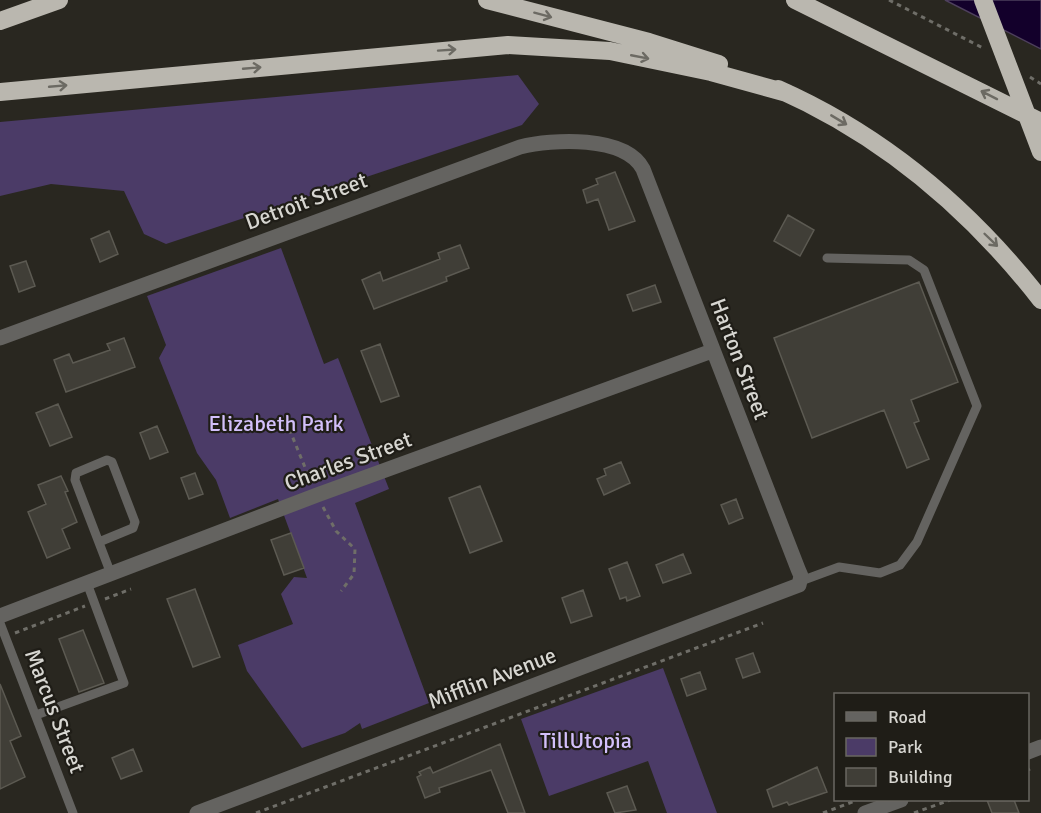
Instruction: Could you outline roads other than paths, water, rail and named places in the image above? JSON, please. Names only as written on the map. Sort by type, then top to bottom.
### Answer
[{"type":"highway","points":[[0,21],[59,0]]},
{"type":"highway","points":[[486,0],[701,58],[787,93],[834,117],[913,168],[999,248],[1041,300]]},
{"type":"highway","points":[[795,0],[1041,122]]},
{"type":"highway","points":[[983,0],[1041,152]]},
{"type":"highway","points":[[0,92],[508,45],[610,51],[711,72],[787,93]]},
{"type":"street","name":"Detroit Street","points":[[0,338],[520,147],[548,141],[574,142],[612,148],[633,156]]},
{"type":"street","name":"Harton Street","points":[[633,156],[643,169],[801,580]]},
{"type":"street","name":"Charles Street","points":[[0,616],[317,495],[712,351]]},
{"type":"street","name":"Mifflin Avenue","points":[[196,813],[795,588],[801,580]]},
{"type":"street","points":[[865,813],[898,801]]},
{"type":"lane","points":[[801,580],[839,567],[880,573],[900,565],[917,542],[977,406],[924,270],[909,260],[827,258]]},
{"type":"lane","points":[[99,542],[133,528],[135,522],[112,462],[107,460],[76,473],[75,480],[111,574]]},
{"type":"lane","points":[[36,715],[124,683],[87,584]]},
{"type":"lane","name":"Marcus Street","points":[[0,623],[73,813]]},
{"type":"park label","name":"Elizabeth Park","points":[[276,423]]},
{"type":"park label","name":"TillUtopia","points":[[586,740]]}]
